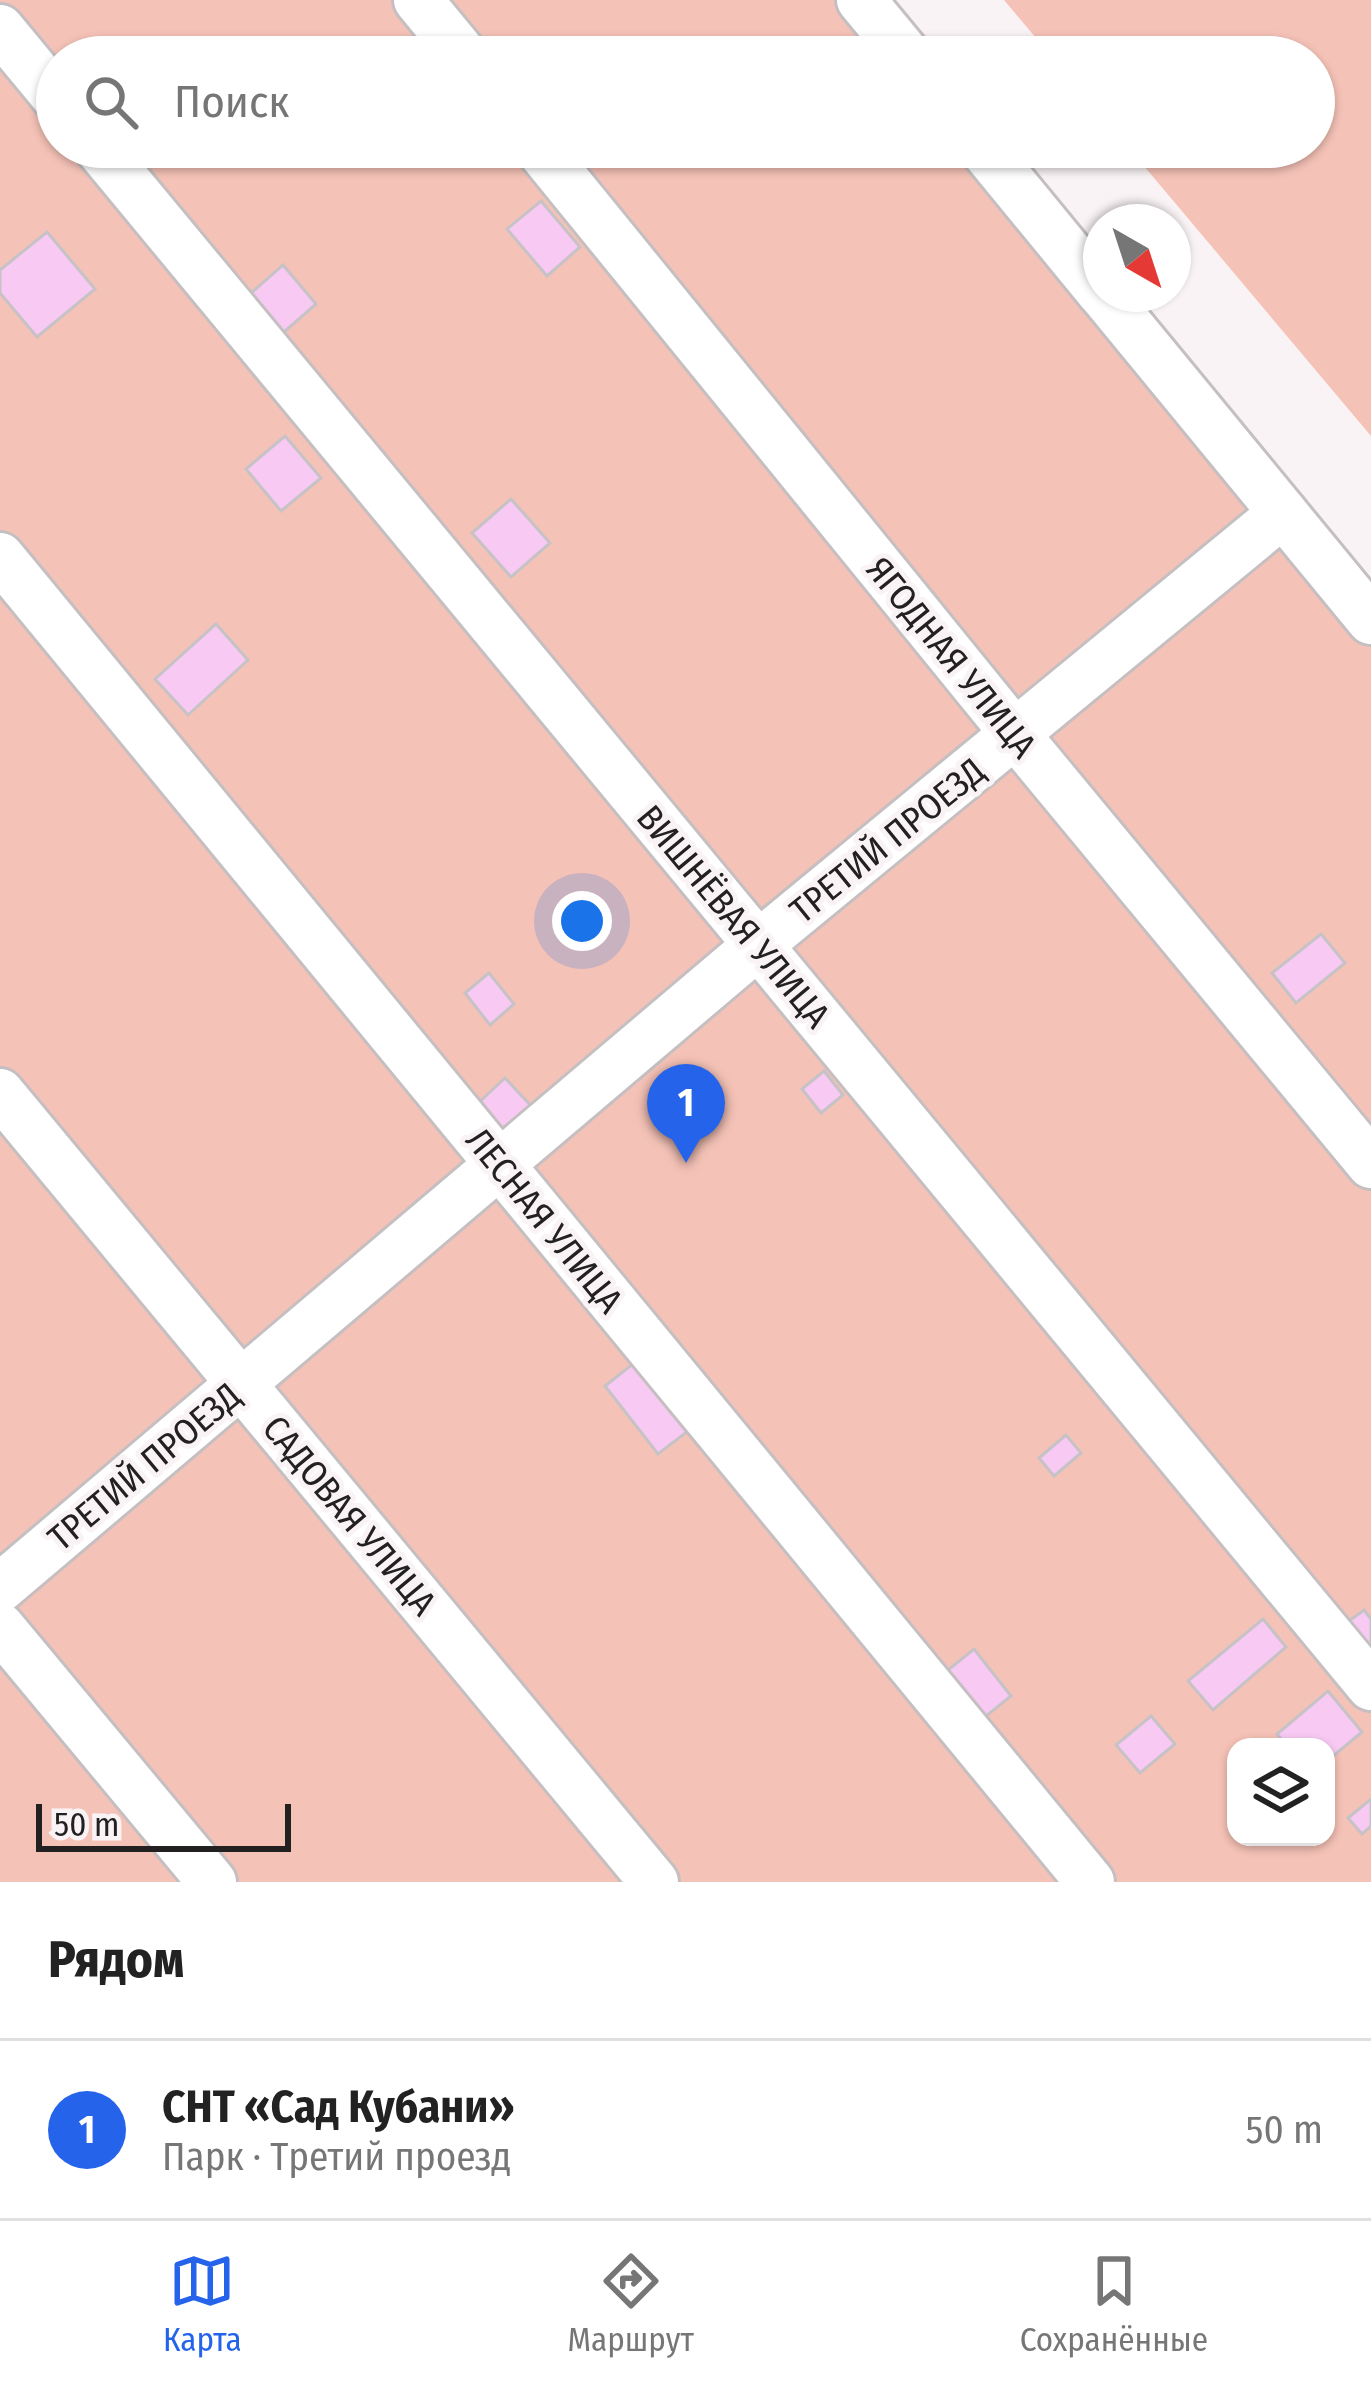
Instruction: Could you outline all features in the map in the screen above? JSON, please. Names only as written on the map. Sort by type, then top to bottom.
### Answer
[{"type":"street","points":[[418,0],[448,36]]},
{"type":"street","points":[[861,0],[891,36]]},
{"type":"street","points":[[0,29],[36,73]]},
{"type":"street","name":"ВИШНЁВАЯ УЛИЦА","points":[[115,168],[1371,1686]]},
{"type":"street","name":"ЯГОДНАЯ УЛИЦА","points":[[555,168],[1371,1164]]},
{"type":"street","points":[[999,168],[1083,270]]},
{"type":"street","points":[[1118,312],[1371,620]]},
{"type":"street","name":"ТРЕТИЙ ПРОЕЗД","points":[[0,1588],[758,945],[1282,513]]},
{"type":"street","name":"ЛЕСНАЯ УЛИЦА","points":[[0,557],[1090,1882]]},
{"type":"street","name":"САДОВАЯ УЛИЦА","points":[[0,1093],[654,1882]]},
{"type":"street","points":[[0,1628],[212,1882]]},
{"type":"shaded area","points":[[0,0],[886,0],[916,36],[36,36],[36,168],[1027,168],[1083,236],[1083,312],[1147,312],[1371,580],[1371,1882],[0,1882]]},
{"type":"shaded area","points":[[1004,0],[1371,0],[1371,436],[1191,222],[1191,204],[1176,204],[1146,168],[1335,168],[1335,36],[1034,36]]},
{"type":"building","points":[[541,201],[580,247],[547,276],[507,229]]},
{"type":"building","points":[[47,232],[95,289],[37,337],[0,293],[0,270]]},
{"type":"building","points":[[283,265],[316,304],[283,333],[249,295]]},
{"type":"building","points":[[285,436],[321,478],[281,511],[246,469]]},
{"type":"building","points":[[511,499],[550,543],[511,577],[472,533]]},
{"type":"building","points":[[216,624],[248,660],[188,715],[155,679]]},
{"type":"building","points":[[1321,934],[1345,963],[1296,1003],[1272,973]]},
{"type":"building","points":[[489,973],[514,1004],[490,1025],[465,993]]},
{"type":"building","points":[[824,1071],[843,1095],[821,1113],[802,1089]]},
{"type":"building","points":[[505,1078],[536,1111],[506,1139],[475,1106]]},
{"type":"building","points":[[639,1359],[692,1428],[658,1454],[605,1386]]},
{"type":"building","points":[[1066,1435],[1081,1453],[1054,1476],[1039,1458]]},
{"type":"building","points":[[1364,1610],[1371,1619],[1371,1648],[1349,1621]]},
{"type":"building","points":[[1263,1619],[1286,1647],[1213,1710],[1188,1681]]},
{"type":"building","points":[[974,1649],[1011,1696],[985,1717],[948,1670]]},
{"type":"building","points":[[1328,1691],[1362,1732],[1335,1754],[1335,1738],[1280,1738],[1277,1734]]},
{"type":"building","points":[[1151,1716],[1175,1744],[1140,1773],[1116,1745]]},
{"type":"building","points":[[1371,1799],[1371,1826],[1362,1834],[1348,1818]]},
{"type":"place","name":"СНТ «Сад Кубани»","points":[[686,1163]]}]
